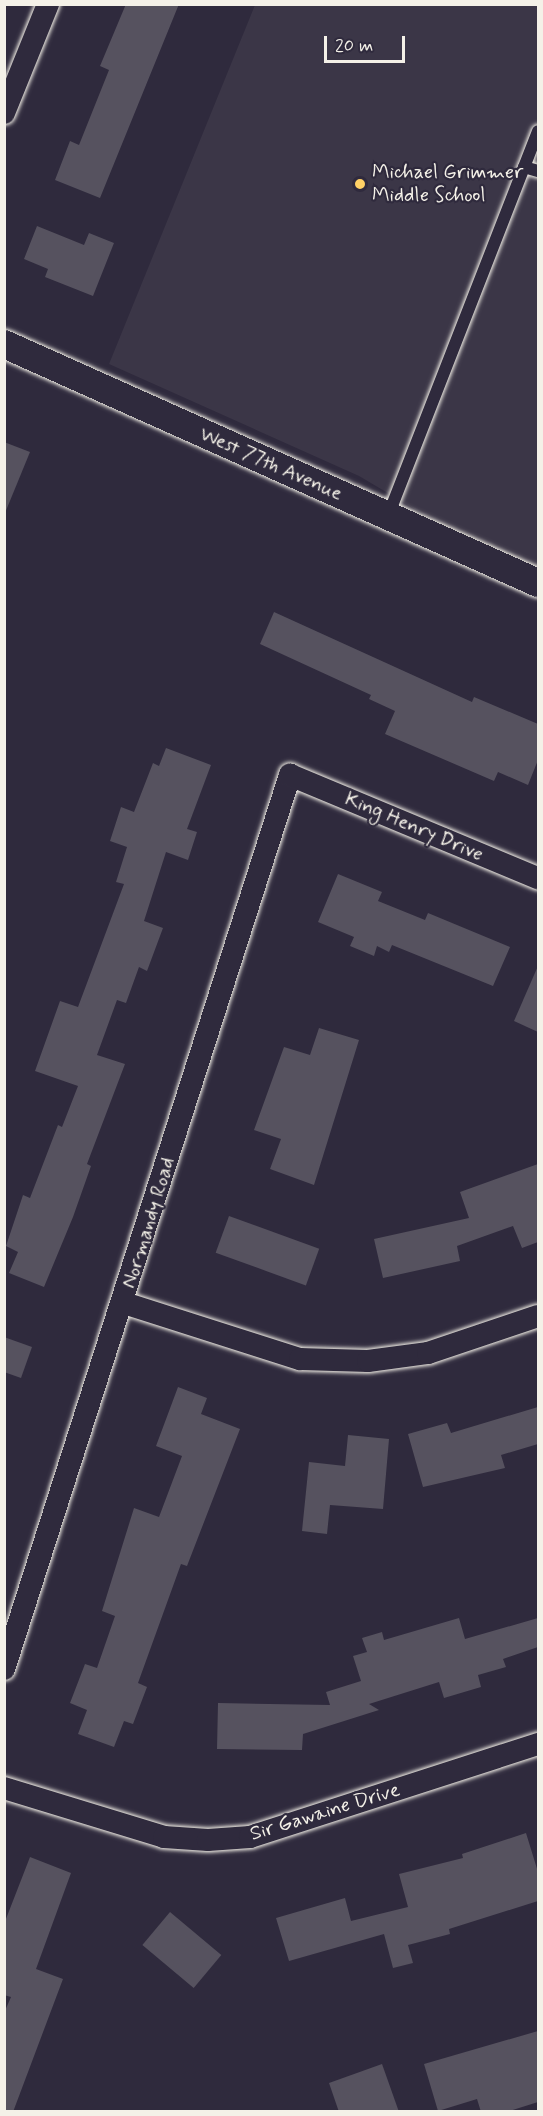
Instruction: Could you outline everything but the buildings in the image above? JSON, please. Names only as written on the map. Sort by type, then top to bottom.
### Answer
[{"type":"street","points":[[4,112],[10,85],[48,4]]},
{"type":"street","name":"West 77th Avenue","points":[[4,344],[538,583]]},
{"type":"street","name":"King Henry Drive","points":[[290,775],[538,878]]},
{"type":"street","name":"Normandy Road","points":[[4,1669],[124,1304],[290,775]]},
{"type":"street","points":[[124,1304],[300,1359],[356,1361],[428,1353],[538,1316]]},
{"type":"street","name":"Sir Gawaine Drive","points":[[4,1788],[164,1837],[208,1840],[250,1837],[538,1744]]},
{"type":"lane","points":[[388,516],[538,131]]},
{"type":"lane","points":[[524,167],[538,171]]},
{"type":"shaded area","name":"Michael Grimmer Middle School","points":[[255,5],[538,5],[538,568],[447,528],[359,476],[109,364]]},
{"type":"place","name":"Michael Grimmer Middle School","points":[[360,184]]}]
